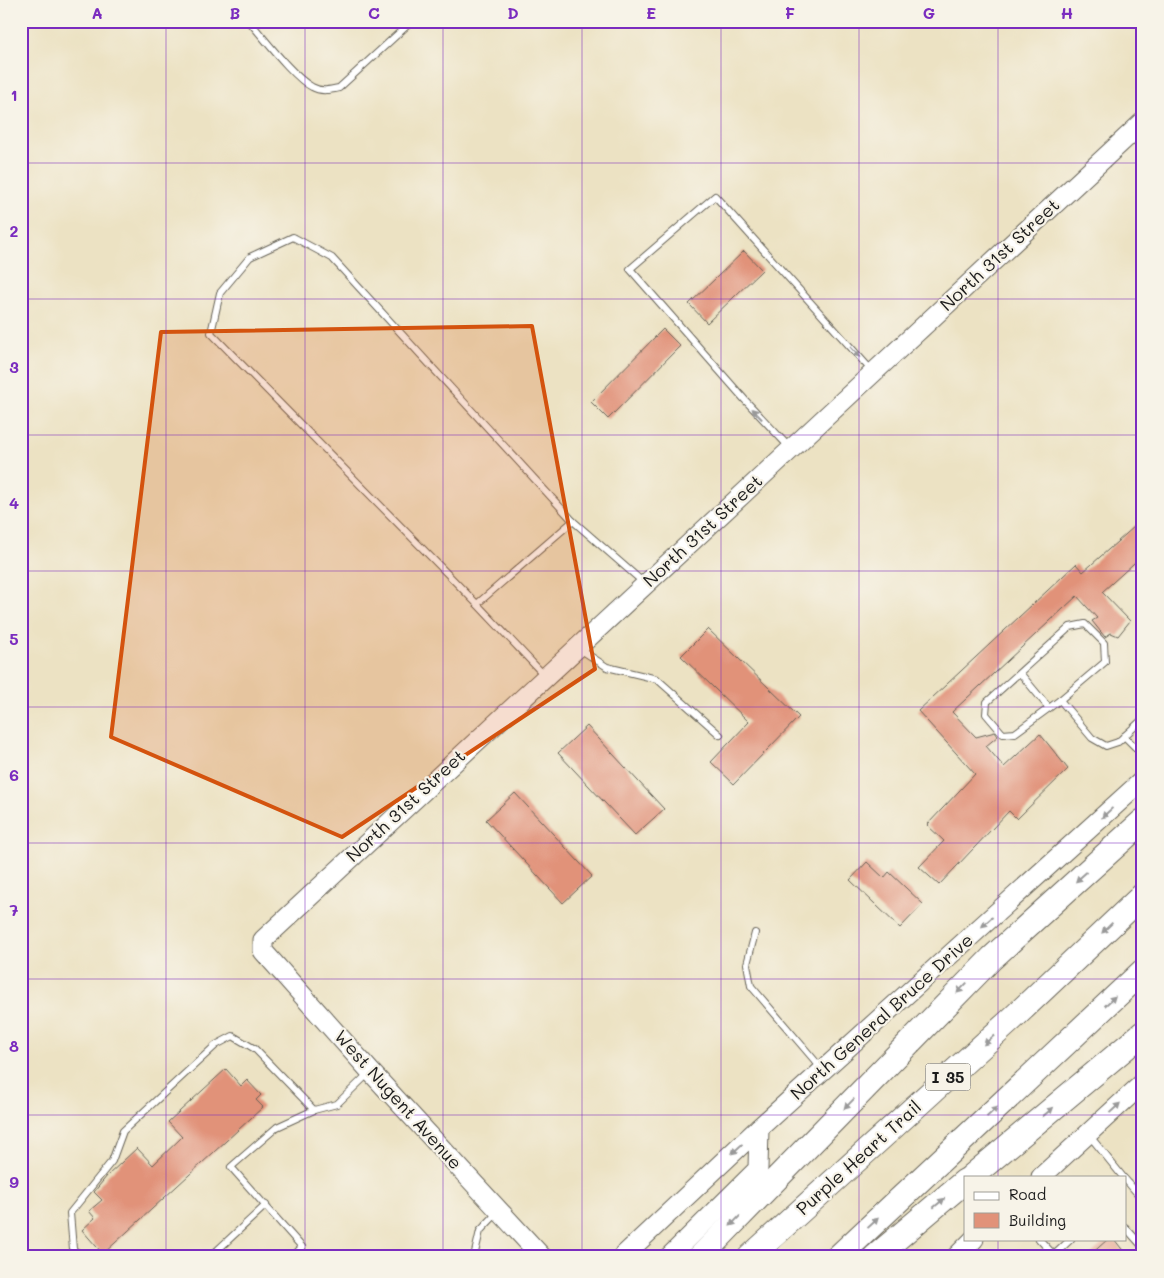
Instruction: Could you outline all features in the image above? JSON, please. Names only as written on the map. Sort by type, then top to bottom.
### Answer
[{"type":"highway","points":[[700,1257],[992,958],[1143,821]]},
{"type":"highway","name":"Purple Heart Trail","points":[[750,1257],[1012,1019],[1143,895]]},
{"type":"highway","points":[[838,1257],[1143,971]]},
{"type":"highway","points":[[972,1176],[1143,1033]]},
{"type":"highway","points":[[875,1257],[964,1182]]},
{"type":"street","name":"North 31st Street","points":[[263,940],[1143,122]]},
{"type":"street","name":"North General Bruce Drive","points":[[622,1257],[759,1128],[1143,780]]},
{"type":"street","name":"West Nugent Avenue","points":[[263,940],[263,951],[370,1071],[542,1256]]},
{"type":"street","points":[[1042,1176],[1143,1083]]},
{"type":"street","points":[[669,1257],[758,1169],[759,1128]]},
{"type":"street","points":[[956,1257],[973,1240]]},
{"type":"street","points":[[608,1257],[637,1243]]},
{"type":"lane","points":[[249,21],[301,80],[313,88],[326,91],[339,88],[412,21]]},
{"type":"lane","points":[[791,449],[630,269],[715,196],[873,372]]},
{"type":"lane","points":[[546,677],[477,604],[210,333],[220,293],[250,257],[293,237],[332,258],[572,521],[646,584]]},
{"type":"lane","points":[[477,604],[572,521]]},
{"type":"lane","points":[[1085,624],[1104,643],[1104,662],[1060,700],[1015,733],[1003,734],[986,714],[987,702],[1020,673],[1070,627],[1085,624]]},
{"type":"lane","points":[[577,648],[607,667],[657,679],[720,735]]},
{"type":"lane","points":[[1020,673],[1048,708]]},
{"type":"lane","points":[[1060,700],[1092,738],[1106,746],[1118,742],[1143,719]]},
{"type":"lane","points":[[1124,736],[1143,755]]},
{"type":"lane","points":[[755,932],[747,964],[751,986],[823,1070]]},
{"type":"lane","points":[[83,1257],[74,1249],[70,1213],[112,1161],[123,1131],[216,1045],[233,1036],[255,1049],[314,1110]]},
{"type":"lane","points":[[292,1257],[302,1246],[231,1167],[277,1127],[314,1110],[337,1104],[370,1071]]},
{"type":"lane","points":[[1088,1134],[1122,1176]]},
{"type":"lane","points":[[1126,1180],[1143,1200]]},
{"type":"lane","points":[[210,1257],[266,1205]]},
{"type":"lane","points":[[474,1257],[480,1231],[499,1211]]},
{"type":"lane","points":[[1126,1228],[1143,1247]]},
{"type":"lane","points":[[1040,1240],[1053,1256],[1070,1240]]},
{"type":"highlighted area","points":[[532,326],[595,669],[342,837],[111,737],[161,332]]},
{"type":"building","points":[[744,251],[762,270],[707,323],[689,304]]},
{"type":"building","points":[[663,329],[680,346],[608,419],[591,402]]},
{"type":"building","points":[[1143,519],[1143,555],[1102,592],[1130,621],[1118,636],[1111,633],[1105,637],[1092,621],[1097,618],[1077,596],[952,712],[976,737],[995,732],[998,736],[986,746],[1004,767],[1040,734],[1068,769],[1017,819],[1009,811],[939,885],[919,867],[944,841],[927,825],[975,774],[918,711],[1076,564],[1083,572]]},
{"type":"building","points":[[708,629],[799,717],[734,784],[711,762],[749,722],[681,656]]},
{"type":"building","points":[[587,726],[664,809],[635,835],[558,753]]},
{"type":"building","points":[[515,793],[592,876],[563,903],[486,820]]},
{"type":"building","points":[[867,862],[884,878],[889,872],[923,904],[900,928],[850,880]]},
{"type":"building","points":[[226,1069],[241,1086],[247,1080],[261,1095],[256,1100],[263,1107],[103,1254],[82,1230],[95,1218],[89,1211],[102,1200],[94,1192],[107,1176],[137,1148],[153,1165],[182,1137],[168,1122]]},
{"type":"building","points":[[1107,1240],[1115,1240],[1128,1257],[1088,1257]]}]
